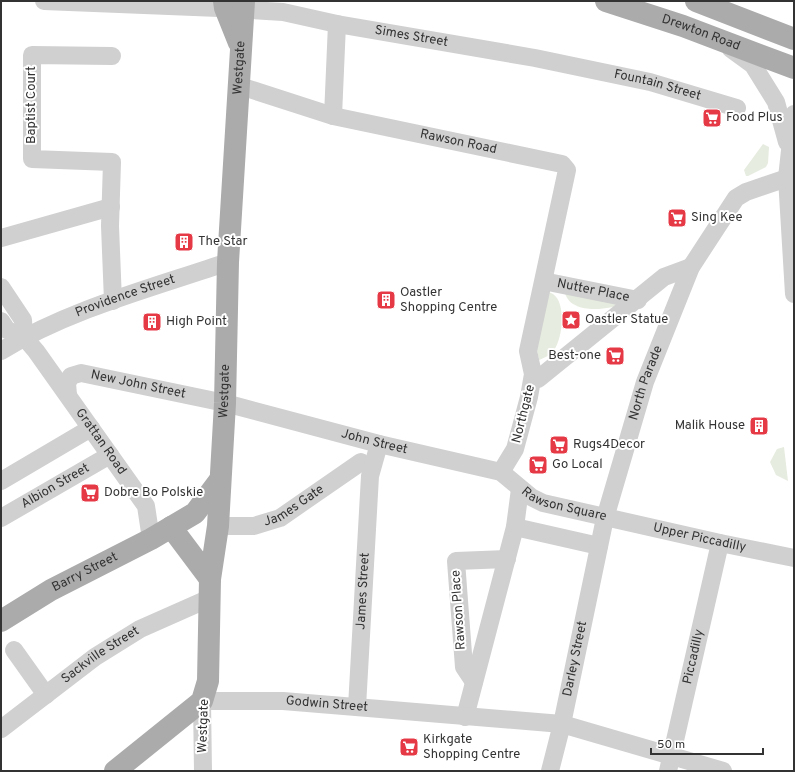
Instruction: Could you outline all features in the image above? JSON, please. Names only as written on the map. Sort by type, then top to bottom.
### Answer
[{"type":"main road","name":"Drewton Road","points":[[606,1],[718,39],[794,68]]},
{"type":"main road","points":[[696,1],[794,39]]},
{"type":"main road","name":"Westgate","points":[[202,701],[208,681],[210,589],[218,526],[219,481],[225,403],[228,262],[240,46],[238,4]]},
{"type":"main road","points":[[771,29],[794,21]]},
{"type":"main road","name":"Barry Street","points":[[1,621],[51,590],[151,539],[195,513],[219,481]]},
{"type":"main road","points":[[171,527],[210,589]]},
{"type":"main road","points":[[115,771],[202,701]]},
{"type":"street","name":"Simes Street","points":[[44,1],[238,4],[336,24],[535,58],[578,67]]},
{"type":"street","points":[[333,116],[336,24]]},
{"type":"street","points":[[718,39],[753,65],[776,102],[792,155]]},
{"type":"street","name":"Baptist Court","points":[[111,207],[112,162],[32,159],[32,55],[112,56]]},
{"type":"street","name":"Fountain Street","points":[[578,67],[650,82],[737,108]]},
{"type":"street","name":"Rawson Road","points":[[238,85],[333,116],[562,164],[567,170],[545,282]]},
{"type":"street","points":[[794,114],[790,172],[794,294]]},
{"type":"street","name":"North Parade","points":[[605,518],[645,382],[691,267],[736,198],[790,172]]},
{"type":"street","points":[[1,238],[111,207],[113,301]]},
{"type":"street","name":"Providence Street","points":[[1,351],[24,337],[113,301],[228,262]]},
{"type":"street","name":"Northgate","points":[[538,379],[638,300],[664,277],[691,267]]},
{"type":"street","name":"Nutter Place","points":[[545,282],[638,300]]},
{"type":"street","name":"Northgate","points":[[500,472],[515,449],[529,397],[533,374],[528,350],[545,282]]},
{"type":"street","points":[[1,287],[23,320],[24,337]]},
{"type":"street","name":"Grattan Road","points":[[1,321],[7,330],[24,337],[36,351],[146,506],[151,539]]},
{"type":"street","name":"Grattan Road","points":[[36,351],[58,367],[81,373]]},
{"type":"street","name":"New John Street","points":[[68,395],[67,383],[71,376],[81,373],[225,403]]},
{"type":"street","name":"John Street","points":[[225,403],[379,444],[500,472],[520,489]]},
{"type":"street","points":[[1,481],[91,428]]},
{"type":"street","name":"James Street","points":[[352,437],[351,446],[365,469]]},
{"type":"street","name":"James Street","points":[[357,707],[365,469],[379,444]]},
{"type":"street","name":"Albion Street","points":[[1,518],[110,455]]},
{"type":"street","name":"James Gate","points":[[218,526],[254,526],[280,518],[365,469]]},
{"type":"street","name":"Rawson Square","points":[[520,489],[543,503],[605,518],[599,546],[515,527],[520,489]]},
{"type":"street","name":"Upper Piccadilly","points":[[605,518],[794,558]]},
{"type":"street","name":"Rawson Place","points":[[465,717],[515,527]]},
{"type":"street","name":"Piccadilly","points":[[670,764],[720,543]]},
{"type":"street","name":"Darley Street","points":[[550,771],[562,724],[599,546]]},
{"type":"street","name":"Rawson Place","points":[[474,682],[464,667],[456,561],[507,559]]},
{"type":"street","name":"Sackville Street","points":[[1,729],[95,657],[210,589]]},
{"type":"street","points":[[14,650],[46,695]]},
{"type":"street","name":"Godwin Street","points":[[202,701],[283,701],[562,724],[670,764],[723,771]]},
{"type":"street","name":"Westgate","points":[[202,701],[203,771]]},
{"type":"shaded area","points":[[763,144],[769,147],[768,163],[766,167],[746,176],[744,170]]},
{"type":"shaded area","points":[[548,292],[554,295],[559,301],[562,318],[560,336],[553,352],[539,360],[537,350]]},
{"type":"shaded area","points":[[565,293],[620,305],[589,309],[574,304],[568,300]]},
{"type":"shaded area","points":[[784,447],[788,481],[776,475],[770,462],[777,449]]},
{"type":"place","name":"Food Plus","points":[[712,118]]},
{"type":"place","name":"Sing Kee","points":[[677,218]]},
{"type":"place","name":"The Star","points":[[184,242]]},
{"type":"place","name":"Oastler Shopping Centre","points":[[386,300]]},
{"type":"place","name":"Oastler Statue","points":[[571,320]]},
{"type":"place","name":"High Point","points":[[152,322]]},
{"type":"place","name":"Best-one","points":[[615,356]]},
{"type":"place","name":"Malik House","points":[[759,426]]},
{"type":"place","name":"Rugs4Decor","points":[[559,445]]},
{"type":"place","name":"Go Local","points":[[538,465]]},
{"type":"place","name":"Dobre Bo Polskie","points":[[90,493]]},
{"type":"place","name":"Kirkgate Shopping Centre","points":[[409,747]]}]
